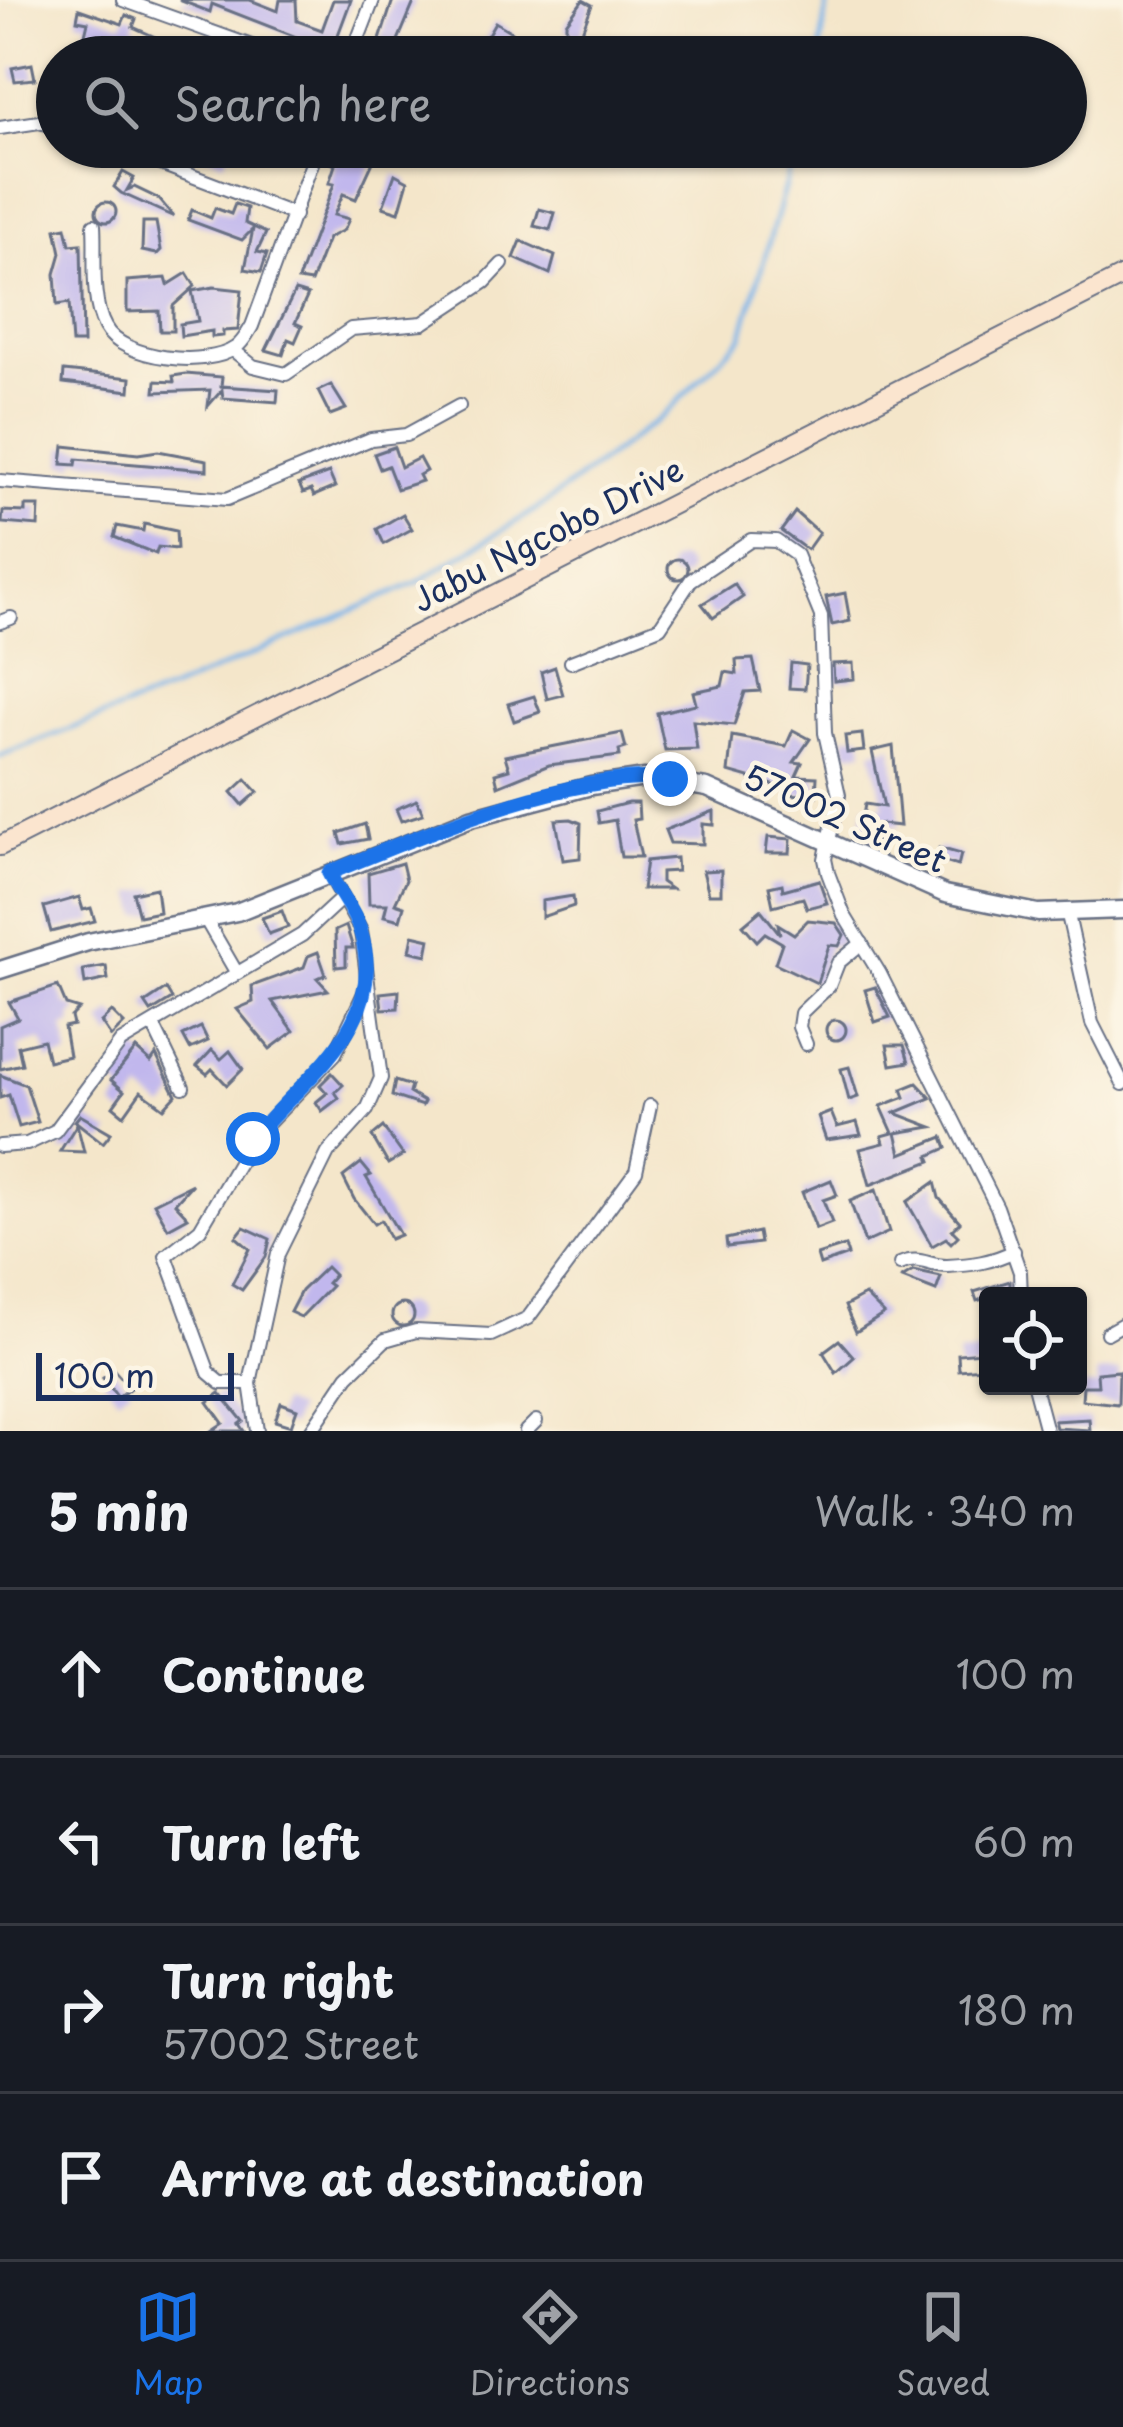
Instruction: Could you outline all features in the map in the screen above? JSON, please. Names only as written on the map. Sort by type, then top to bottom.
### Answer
[{"type":"main road","name":"Jabu Ngcobo Drive","points":[[0,846],[1123,276]]},
{"type":"street","points":[[123,0],[223,36]]},
{"type":"street","points":[[359,36],[374,0]]},
{"type":"street","points":[[0,128],[36,122]]},
{"type":"street","points":[[171,168],[295,215]]},
{"type":"street","points":[[94,225],[101,319],[114,340],[133,350],[190,357],[233,350],[252,326],[311,168]]},
{"type":"street","points":[[233,350],[254,366],[286,374],[351,329],[423,323],[502,264]]},
{"type":"street","points":[[0,481],[227,499],[371,439],[406,434],[459,406]]},
{"type":"street","points":[[571,662],[660,627],[691,580],[751,540],[788,547],[806,570],[821,616],[825,733],[839,796],[828,841],[828,873],[997,1207],[1014,1251],[1020,1287]]},
{"type":"street","name":"57002 Street","points":[[0,970],[88,942],[206,920],[471,818],[590,785],[644,778],[695,784],[945,894],[1068,915],[1123,910]]},
{"type":"street","points":[[257,1431],[250,1383],[278,1254],[328,1153],[367,1110],[381,1078],[361,931],[329,873]]},
{"type":"street","points":[[0,1146],[27,1144],[55,1131],[112,1051],[235,970],[302,934],[341,899]]},
{"type":"street","points":[[1068,915],[1092,1024],[1123,1084]]},
{"type":"street","points":[[206,920],[235,970]]},
{"type":"street","points":[[806,1044],[799,1027],[801,1013],[829,986],[838,963],[862,943]]},
{"type":"street","points":[[250,1383],[220,1383],[208,1373],[166,1256],[200,1229],[253,1139],[335,1054],[367,986]]},
{"type":"street","points":[[154,1027],[183,1087]]},
{"type":"street","points":[[311,1431],[348,1376],[385,1340],[416,1331],[491,1335],[529,1318],[636,1171],[650,1106]]},
{"type":"street","points":[[900,1264],[916,1258],[942,1266],[985,1263],[1014,1251]]},
{"type":"street","points":[[1107,1333],[1123,1324]]},
{"type":"street","points":[[1036,1395],[1046,1431]]},
{"type":"building","points":[[179,0],[250,0],[278,11],[280,0],[296,0],[297,21],[322,30],[333,0],[351,0],[338,36],[294,36],[212,4],[210,12]]},
{"type":"building","points":[[393,0],[415,0],[400,36],[381,36]]},
{"type":"building","points":[[583,0],[592,5],[580,36],[566,30],[566,23]]},
{"type":"building","points":[[79,9],[122,24],[126,15],[136,19],[133,27],[153,36],[85,36],[88,22],[77,20]]},
{"type":"building","points":[[495,22],[513,33],[511,36],[487,36]]},
{"type":"building","points":[[32,64],[35,79],[15,81],[12,68]]},
{"type":"building","points":[[334,168],[370,168],[356,199],[343,194],[334,215],[349,219],[344,230],[328,238],[311,282],[298,280],[334,184],[329,183]]},
{"type":"building","points":[[123,172],[134,178],[127,190],[134,187],[159,199],[174,217],[114,187]]},
{"type":"building","points":[[395,174],[408,181],[399,212],[383,207]]},
{"type":"building","points":[[106,202],[116,212],[106,222],[96,212]]},
{"type":"building","points":[[235,204],[247,208],[245,223],[266,233],[257,252],[267,254],[261,272],[245,269],[253,229],[242,240],[188,220],[192,210],[211,218],[215,208],[231,214]]},
{"type":"building","points":[[539,209],[555,213],[550,230],[534,226]]},
{"type":"building","points":[[143,222],[156,222],[161,250],[157,254],[142,251]]},
{"type":"building","points":[[66,227],[70,245],[81,244],[83,343],[72,343],[69,303],[57,305],[55,274],[61,253],[56,229]]},
{"type":"building","points":[[521,241],[555,256],[550,274],[514,258]]},
{"type":"building","points":[[187,273],[195,286],[173,306],[173,331],[160,331],[159,311],[127,312],[127,281],[166,278],[168,285]]},
{"type":"building","points":[[242,290],[238,330],[223,331],[223,336],[212,337],[212,331],[181,336],[180,324],[198,321],[192,291]]},
{"type":"building","points":[[295,291],[308,295],[295,323],[302,326],[295,342],[288,339],[283,355],[266,350]]},
{"type":"building","points":[[64,371],[131,378],[130,391],[63,383]]},
{"type":"building","points":[[173,376],[222,377],[221,386],[278,390],[277,402],[223,398],[222,390],[208,406],[210,390],[155,392],[156,381],[174,382]]},
{"type":"building","points":[[331,385],[346,409],[330,415],[318,391]]},
{"type":"building","points":[[64,446],[138,454],[158,451],[207,460],[207,470],[77,459],[76,465],[62,464]]},
{"type":"building","points":[[394,447],[401,467],[419,458],[426,471],[419,475],[422,481],[397,489],[388,466],[380,469],[374,454]]},
{"type":"building","points":[[329,473],[335,487],[314,496],[311,490],[303,493],[299,484]]},
{"type":"building","points":[[25,506],[39,506],[38,526],[2,523],[3,511],[25,512]]},
{"type":"building","points":[[795,512],[819,533],[807,550],[781,531]]},
{"type":"building","points":[[403,514],[412,529],[384,544],[377,529]]},
{"type":"building","points":[[144,524],[176,531],[177,549],[158,547],[156,554],[114,537],[117,526],[143,531]]},
{"type":"building","points":[[678,559],[688,569],[678,579],[668,569]]},
{"type":"building","points":[[734,584],[743,597],[713,618],[702,604]]},
{"type":"building","points":[[845,593],[850,621],[832,625],[826,597]]},
{"type":"building","points":[[753,659],[760,691],[745,692],[734,725],[693,721],[697,749],[665,750],[657,713],[696,704],[693,692],[722,686],[725,672],[737,674],[736,660]]},
{"type":"building","points":[[791,663],[807,665],[805,689],[789,688]]},
{"type":"building","points":[[853,663],[854,679],[834,681],[833,664]]},
{"type":"building","points":[[555,667],[563,695],[547,699],[541,672]]},
{"type":"building","points":[[534,696],[540,712],[514,721],[508,704]]},
{"type":"building","points":[[793,730],[810,739],[794,762],[802,763],[796,776],[817,777],[816,796],[787,794],[788,789],[728,772],[732,736],[786,746]]},
{"type":"building","points":[[622,733],[626,748],[619,750],[620,756],[549,765],[498,786],[495,773],[509,769],[505,756]]},
{"type":"building","points":[[862,734],[864,751],[847,753],[845,736]]},
{"type":"building","points":[[893,746],[900,826],[880,824],[877,842],[867,841],[868,834],[860,833],[865,804],[884,807],[872,751]]},
{"type":"building","points":[[246,779],[258,792],[243,805],[232,792]]},
{"type":"building","points":[[417,800],[423,814],[401,821],[396,809]]},
{"type":"building","points":[[638,803],[639,819],[633,820],[641,857],[621,857],[615,820],[599,823],[597,811]]},
{"type":"building","points":[[714,811],[714,825],[703,824],[703,844],[670,843],[665,830]]},
{"type":"building","points":[[556,820],[581,823],[580,858],[563,860]]},
{"type":"building","points":[[365,824],[368,839],[342,844],[339,833]]},
{"type":"building","points":[[768,837],[791,839],[790,853],[766,853]]},
{"type":"building","points":[[939,848],[961,854],[958,866],[935,859]]},
{"type":"building","points":[[676,858],[677,871],[661,872],[661,882],[671,889],[642,889],[646,861]]},
{"type":"building","points":[[402,863],[406,880],[395,903],[404,906],[400,920],[384,916],[387,904],[369,904],[368,873]]},
{"type":"building","points":[[721,870],[721,894],[709,894],[703,871]]},
{"type":"building","points":[[819,880],[827,903],[807,908],[803,898],[773,906],[769,887],[782,884],[783,890]]},
{"type":"building","points":[[156,888],[159,912],[139,916],[133,893]]},
{"type":"building","points":[[573,896],[574,906],[542,917],[542,901]]},
{"type":"building","points":[[79,897],[83,910],[91,908],[95,921],[51,932],[44,907]]},
{"type":"building","points":[[761,910],[780,934],[778,924],[794,934],[808,920],[836,923],[844,935],[839,946],[829,945],[817,983],[775,963],[782,943],[765,933],[757,941],[743,925]]},
{"type":"building","points":[[282,911],[288,927],[269,934],[262,918]]},
{"type":"building","points":[[346,926],[353,948],[346,948],[346,966],[336,967],[335,931]]},
{"type":"building","points":[[413,935],[430,939],[427,955],[410,951]]},
{"type":"building","points":[[318,952],[326,975],[317,978],[328,990],[272,1001],[294,1031],[270,1049],[237,1009],[253,1002],[252,986],[304,967],[308,956]]},
{"type":"building","points":[[106,966],[108,979],[85,984],[83,970]]},
{"type":"building","points":[[58,986],[66,1005],[79,1009],[71,1017],[73,1025],[64,1027],[69,1056],[48,1061],[43,1040],[18,1046],[22,1064],[0,1069],[0,1026],[18,1018],[9,1002]]},
{"type":"building","points":[[875,987],[890,1017],[875,1022],[865,990]]},
{"type":"building","points":[[166,989],[172,999],[151,1012],[145,1003]]},
{"type":"building","points":[[399,991],[398,1008],[382,1009],[380,993]]},
{"type":"building","points":[[112,1012],[124,1024],[111,1037],[101,1022]]},
{"type":"building","points":[[836,1020],[846,1030],[836,1040],[826,1030]]},
{"type":"building","points":[[201,1027],[208,1041],[190,1049],[183,1036]]},
{"type":"building","points":[[887,1045],[904,1045],[909,1062],[891,1065]]},
{"type":"building","points":[[136,1049],[151,1062],[156,1055],[176,1095],[164,1108],[141,1091],[124,1115],[113,1106],[124,1091],[111,1080]]},
{"type":"building","points":[[212,1050],[221,1059],[230,1051],[243,1069],[227,1085],[212,1069],[207,1074],[197,1066]]},
{"type":"building","points":[[849,1067],[858,1097],[849,1100],[841,1069]]},
{"type":"building","points":[[332,1073],[343,1085],[335,1092],[339,1098],[322,1111],[316,1102],[327,1093],[320,1085]]},
{"type":"building","points":[[0,1075],[26,1085],[38,1122],[19,1127],[9,1095],[0,1098]]},
{"type":"building","points":[[395,1081],[411,1086],[409,1093],[424,1102],[422,1106],[392,1096]]},
{"type":"building","points":[[917,1083],[931,1098],[895,1113],[932,1127],[896,1133],[901,1154],[943,1137],[947,1148],[929,1156],[931,1161],[870,1185],[860,1149],[884,1143],[882,1136],[893,1133],[881,1106],[905,1097],[902,1089]]},
{"type":"building","points":[[831,1112],[837,1127],[857,1122],[861,1135],[826,1140],[818,1117]]},
{"type":"building","points":[[80,1115],[111,1133],[103,1143],[75,1121]]},
{"type":"building","points":[[77,1124],[84,1152],[60,1151]]},
{"type":"building","points":[[383,1127],[403,1155],[388,1164],[372,1136]]},
{"type":"building","points":[[361,1163],[400,1235],[390,1239],[381,1220],[374,1224],[354,1199],[343,1177]]},
{"type":"building","points":[[831,1180],[837,1195],[823,1200],[832,1223],[816,1229],[802,1192]]},
{"type":"building","points":[[935,1182],[939,1198],[960,1222],[952,1230],[958,1236],[951,1243],[946,1238],[932,1246],[907,1202]]},
{"type":"building","points":[[192,1184],[175,1203],[188,1217],[168,1228],[154,1203]]},
{"type":"building","points":[[876,1190],[889,1232],[865,1243],[850,1201]]},
{"type":"building","points":[[244,1227],[270,1239],[266,1257],[242,1290],[232,1284],[250,1249],[236,1237]]},
{"type":"building","points":[[758,1232],[760,1243],[727,1247],[726,1239]]},
{"type":"building","points":[[845,1246],[848,1255],[820,1265],[817,1255]]},
{"type":"building","points":[[326,1267],[334,1275],[327,1283],[331,1286],[301,1317],[290,1312],[301,1291]]},
{"type":"building","points":[[913,1271],[941,1277],[936,1291],[902,1278]]},
{"type":"building","points":[[865,1295],[884,1314],[856,1332],[845,1306]]},
{"type":"building","points":[[403,1304],[414,1315],[403,1326],[392,1315]]},
{"type":"building","points":[[839,1340],[854,1357],[836,1373],[823,1352]]},
{"type":"building","points":[[979,1352],[979,1368],[959,1370],[958,1354]]},
{"type":"building","points":[[114,1370],[130,1388],[118,1398],[103,1378]]},
{"type":"building","points":[[1119,1371],[1118,1404],[1082,1400],[1087,1386],[1098,1386],[1097,1373]]},
{"type":"building","points":[[220,1393],[243,1421],[239,1424],[244,1431],[211,1431],[223,1423],[208,1402]]},
{"type":"building","points":[[281,1403],[297,1409],[291,1426],[275,1421]]},
{"type":"building","points":[[1089,1419],[1090,1430],[1056,1428],[1054,1421]]},
{"type":"waterway","points":[[822,36],[828,0]]},
{"type":"waterway","points":[[0,756],[171,690],[418,582],[543,505],[664,415],[742,337],[790,168]]},
{"type":"route","points":[[253,1139],[335,1054],[367,986],[361,931],[329,873],[471,818],[590,785],[670,779]]}]
